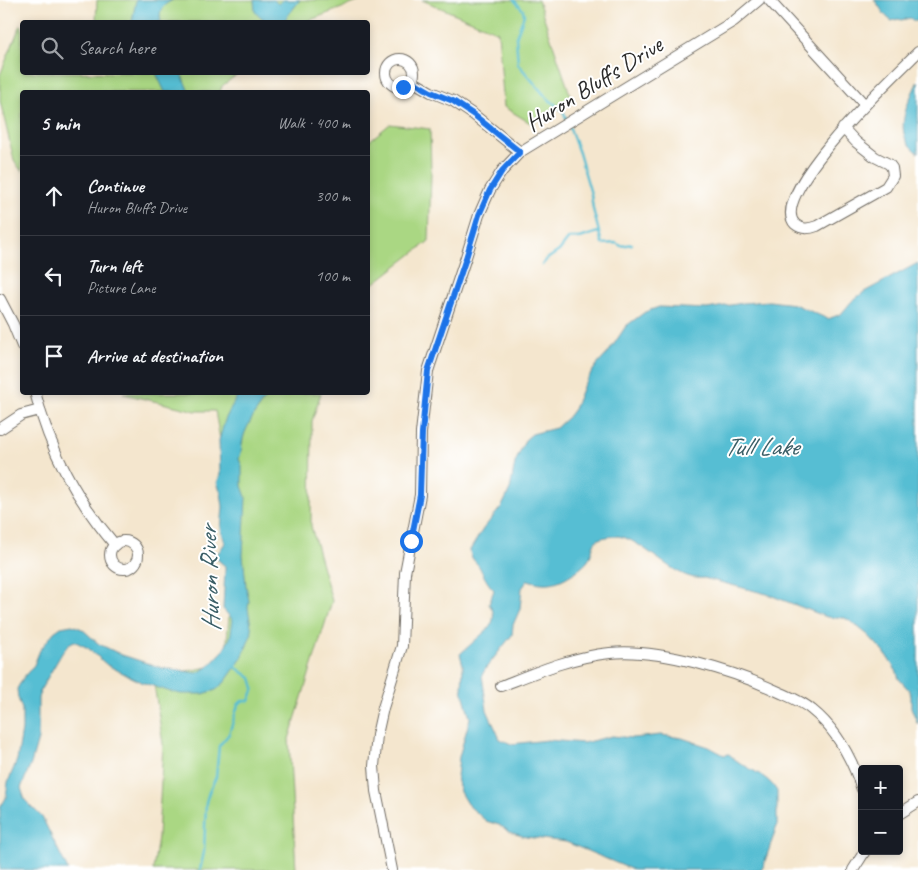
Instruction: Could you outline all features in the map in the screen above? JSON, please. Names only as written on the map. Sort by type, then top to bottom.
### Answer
[{"type":"street","name":"Huron Bluffs Drive","points":[[392,870],[376,791],[374,766],[377,735],[383,708],[402,646],[405,573],[420,495],[422,433],[428,371],[479,215],[490,190],[502,171],[520,152],[734,21],[759,0]]},
{"type":"street","points":[[770,0],[865,105]]},
{"type":"street","points":[[842,128],[875,157],[889,164],[892,168],[893,176],[886,187],[817,226],[802,228],[795,223],[790,215],[791,207],[805,179],[842,128],[918,52]]},
{"type":"street","points":[[412,81],[431,92],[453,101],[474,115],[520,152]]},
{"type":"street","points":[[0,299],[14,324],[20,340]]},
{"type":"street","points":[[36,395],[53,446],[70,483],[115,545]]},
{"type":"street","points":[[0,429],[21,415],[40,410]]},
{"type":"street","points":[[501,686],[569,660],[610,653],[639,652],[677,659],[765,685],[812,709],[830,728],[846,751],[858,777]]},
{"type":"street","points":[[903,811],[918,802]]},
{"type":"street","points":[[853,870],[862,855]]},
{"type":"green space","points":[[97,0],[363,0],[310,20],[96,20]]},
{"type":"green space","points":[[422,0],[538,0],[571,97],[532,124],[504,107],[498,32]]},
{"type":"green space","points":[[20,26],[20,75],[236,75],[222,86],[221,90],[20,90],[20,169],[14,160],[0,101],[0,75]]},
{"type":"green space","points":[[390,124],[430,129],[429,241],[370,286],[370,140]]},
{"type":"green space","points":[[128,395],[320,395],[312,421],[311,526],[332,601],[289,739],[296,870],[153,870],[158,837],[163,744],[153,677],[225,664],[236,531],[215,411],[196,411]]},
{"type":"water","points":[[136,0],[173,0],[162,9],[161,20],[132,20]]},
{"type":"water","points":[[254,0],[274,0],[278,4],[283,0],[300,0],[285,20],[265,20],[255,12]]},
{"type":"water","points":[[874,0],[918,0],[918,21],[910,18],[892,21],[886,17]]},
{"type":"water","points":[[157,75],[182,75],[188,90],[164,90]]},
{"type":"water","points":[[918,81],[918,153],[910,146],[903,128],[906,109]]},
{"type":"water","name":"Tull Lake","points":[[918,263],[918,725],[911,707],[909,690],[899,679],[897,672],[884,652],[868,635],[845,618],[827,617],[767,594],[704,578],[693,578],[670,567],[625,538],[615,536],[602,538],[595,543],[587,562],[572,574],[549,583],[528,580],[522,588],[520,609],[513,625],[512,635],[482,675],[487,710],[500,739],[511,744],[548,740],[583,743],[612,736],[633,738],[661,735],[682,738],[709,747],[724,755],[729,754],[767,779],[777,791],[777,826],[763,867],[761,870],[633,870],[566,842],[526,837],[486,821],[467,804],[460,792],[457,777],[459,757],[470,718],[462,689],[463,665],[460,654],[489,628],[493,616],[489,604],[494,590],[472,558],[470,550],[483,529],[502,506],[510,490],[515,463],[525,440],[532,434],[556,428],[568,417],[574,409],[584,384],[596,366],[608,353],[626,326],[645,312],[659,307],[707,309],[769,301],[794,304],[828,319],[841,314],[852,301],[864,292]]},
{"type":"water","points":[[238,395],[268,395],[247,428],[239,459],[242,466],[242,486],[246,497],[243,555],[252,632],[242,658],[225,682],[216,690],[203,694],[181,694],[141,682],[107,665],[88,648],[74,641],[69,644],[41,689],[38,698],[38,739],[31,764],[21,788],[25,800],[42,817],[68,870],[0,870],[0,808],[6,798],[8,782],[17,760],[22,730],[22,709],[17,689],[34,665],[40,650],[54,632],[61,627],[72,625],[82,629],[99,644],[122,655],[162,668],[197,673],[208,667],[223,651],[230,638],[233,620],[223,609],[225,566],[216,556],[225,543],[221,529],[223,507],[217,483],[220,475],[219,440],[225,420]]},
{"type":"waterway","points":[[514,0],[523,10],[524,15],[516,37],[518,64],[546,97],[563,111],[567,120]]},
{"type":"waterway","points":[[569,126],[591,194],[602,244],[616,243],[621,246],[632,244]]},
{"type":"waterway","points":[[542,265],[559,251],[569,238],[580,238],[598,232]]},
{"type":"waterway","points":[[200,870],[204,852],[206,802],[216,777],[219,746],[229,734],[238,705],[242,701],[249,701],[254,688],[251,678],[234,666]]},
{"type":"route","points":[[403,87],[412,81],[431,92],[453,101],[474,115],[520,152],[502,171],[490,190],[479,215],[428,371],[424,400],[420,495],[411,541]]},
{"type":"water label","name":"Huron River","points":[[209,579]]}]
